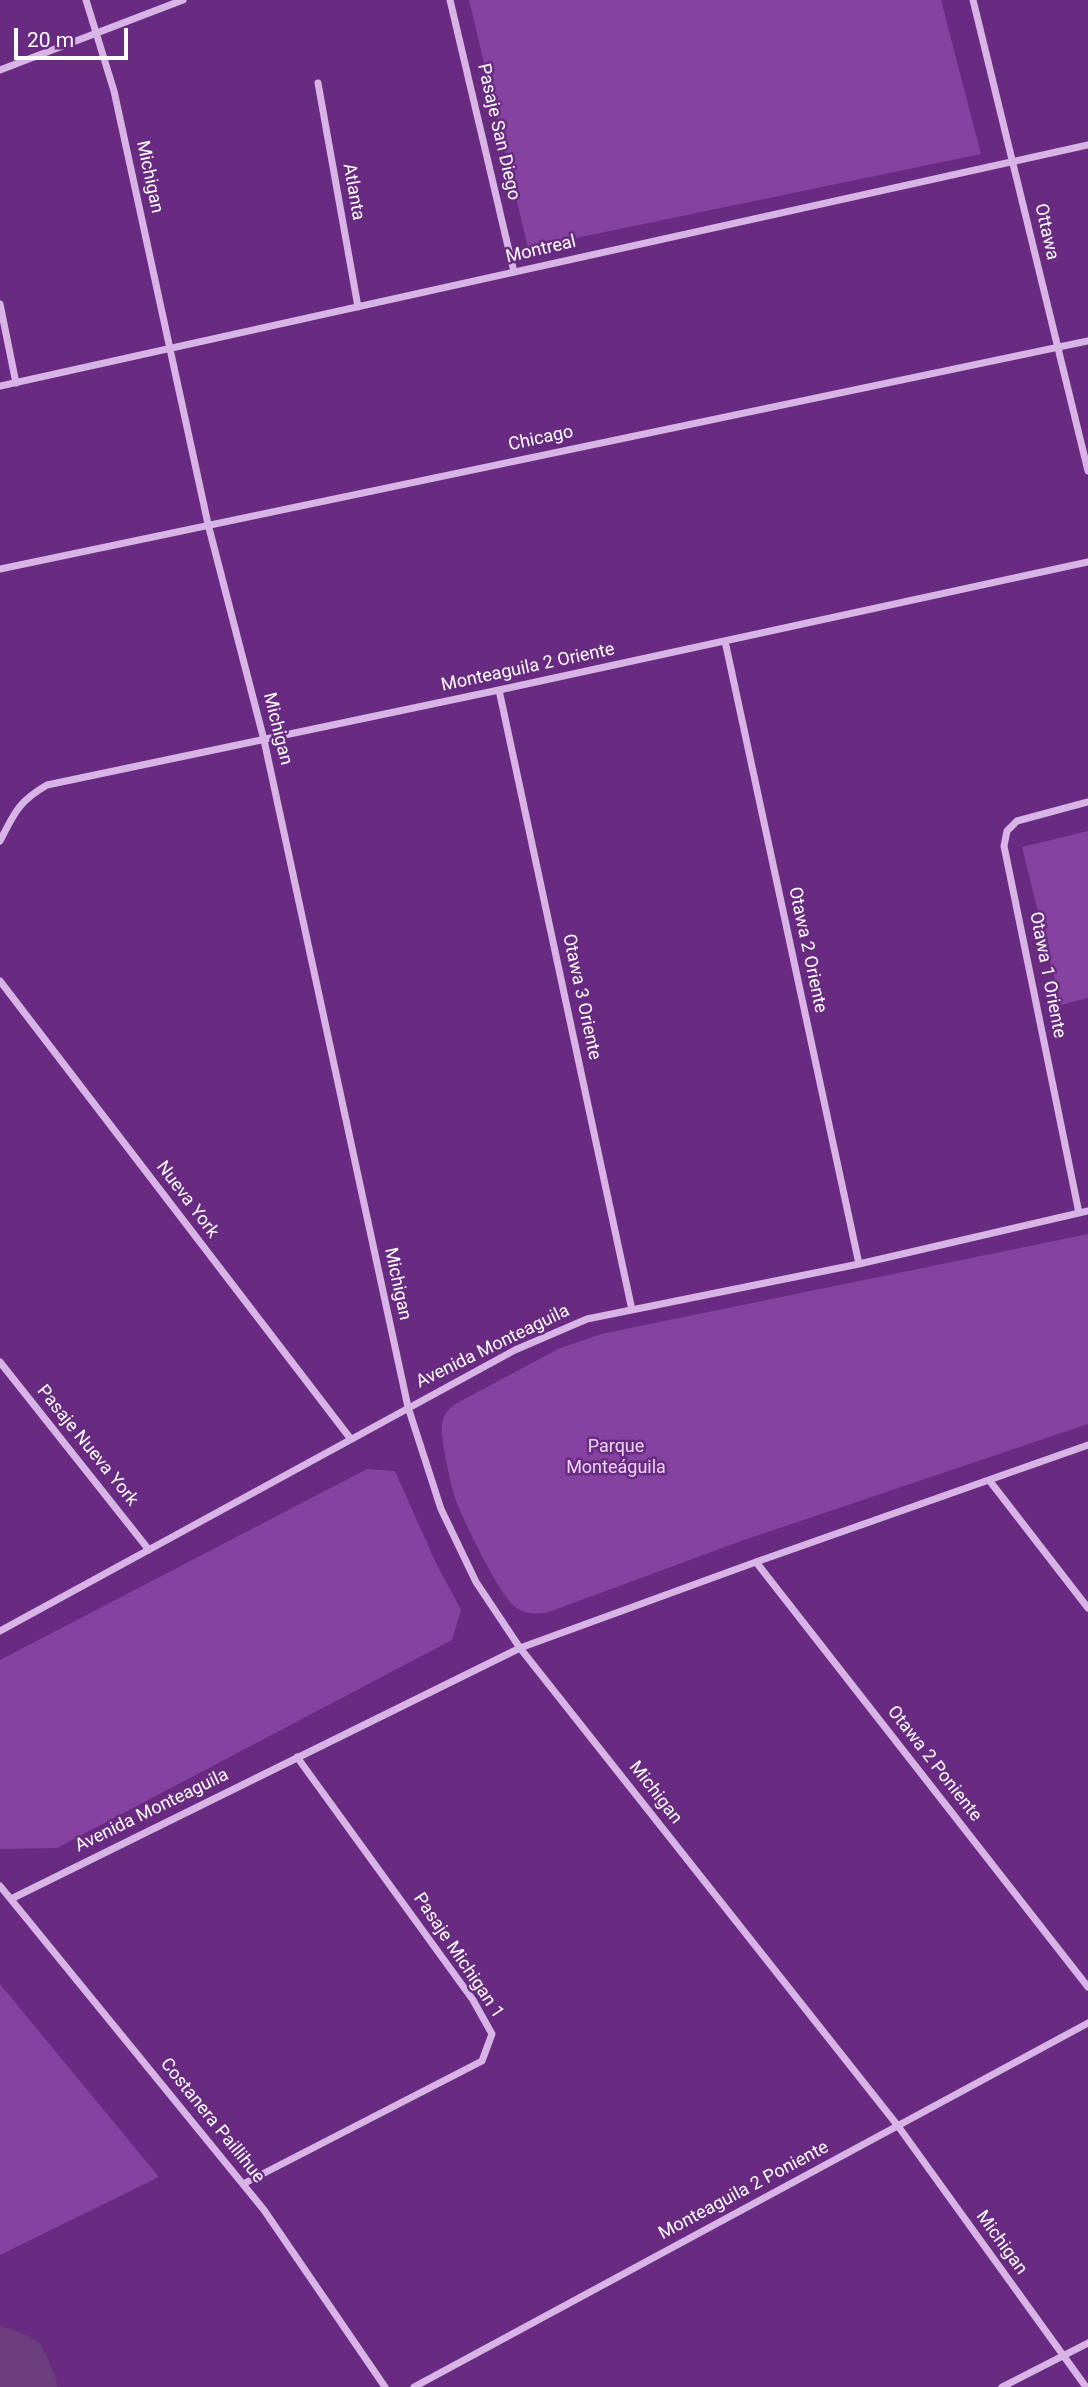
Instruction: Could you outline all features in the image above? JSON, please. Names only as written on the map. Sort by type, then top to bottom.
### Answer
[{"type":"street","name":"Michigan","points":[[86,0],[114,91],[208,524],[264,740],[408,1407],[441,1509],[476,1582],[520,1647],[898,2126],[1086,2387]]},
{"type":"street","points":[[0,70],[183,0]]},
{"type":"street","name":"Pasaje San Diego","points":[[450,0],[514,272]]},
{"type":"street","name":"Ottawa","points":[[973,0],[1088,471]]},
{"type":"street","name":"Atlanta","points":[[318,83],[358,307]]},
{"type":"street","name":"Montreal","points":[[0,386],[1088,145]]},
{"type":"street","points":[[0,304],[16,383]]},
{"type":"street","name":"Chicago","points":[[0,569],[1088,341]]},
{"type":"street","name":"Monteaguila 2 Oriente","points":[[0,841],[18,806],[47,785],[499,691],[1088,562]]},
{"type":"street","name":"Otawa 2 Oriente","points":[[725,641],[859,1264]]},
{"type":"street","name":"Otawa 3 Oriente","points":[[499,691],[632,1310]]},
{"type":"street","name":"Otawa 1 Oriente","points":[[1084,1212],[1004,846],[1007,831],[1017,821],[1088,802]]},
{"type":"street","name":"Nueva York","points":[[0,981],[350,1438]]},
{"type":"street","name":"Avenida Monteaguila","points":[[0,1631],[514,1350],[587,1319],[859,1264],[1084,1212]]},
{"type":"street","name":"Pasaje Nueva York","points":[[0,1363],[149,1549]]},
{"type":"street","name":"Avenida Monteaguila","points":[[11,1899],[520,1647],[1088,1445]]},
{"type":"street","points":[[989,1480],[1088,1608]]},
{"type":"street","name":"Otawa 2 Poniente","points":[[755,1562],[1088,1987]]},
{"type":"street","name":"Pasaje Michigan 1","points":[[243,2184],[482,2061],[492,2034],[473,2000],[298,1757]]},
{"type":"street","name":"Costanera Paillihue","points":[[0,1886],[264,2210],[385,2387]]},
{"type":"street","name":"Monteaguila 2 Poniente","points":[[414,2387],[1088,2022]]},
{"type":"street","points":[[1002,2387],[1088,2343]]},
{"type":"green space","points":[[469,0],[941,0],[981,154],[528,248]]},
{"type":"green space","points":[[1088,831],[1088,998],[1061,1005],[1022,847]]},
{"type":"green space","name":"Parque Monteáguila","points":[[1088,1234],[1088,1424],[744,1540],[546,1613],[530,1613],[515,1607],[491,1573],[455,1498],[446,1461],[443,1421],[447,1412],[457,1403],[558,1349],[601,1334]]},
{"type":"green space","points":[[367,1469],[395,1471],[435,1561],[461,1610],[452,1640],[57,1848],[0,1849],[0,1660]]},
{"type":"green space","points":[[0,1984],[159,2177],[0,2255]]},
{"type":"waterway","points":[[0,2361],[14,2367],[23,2387]]}]
